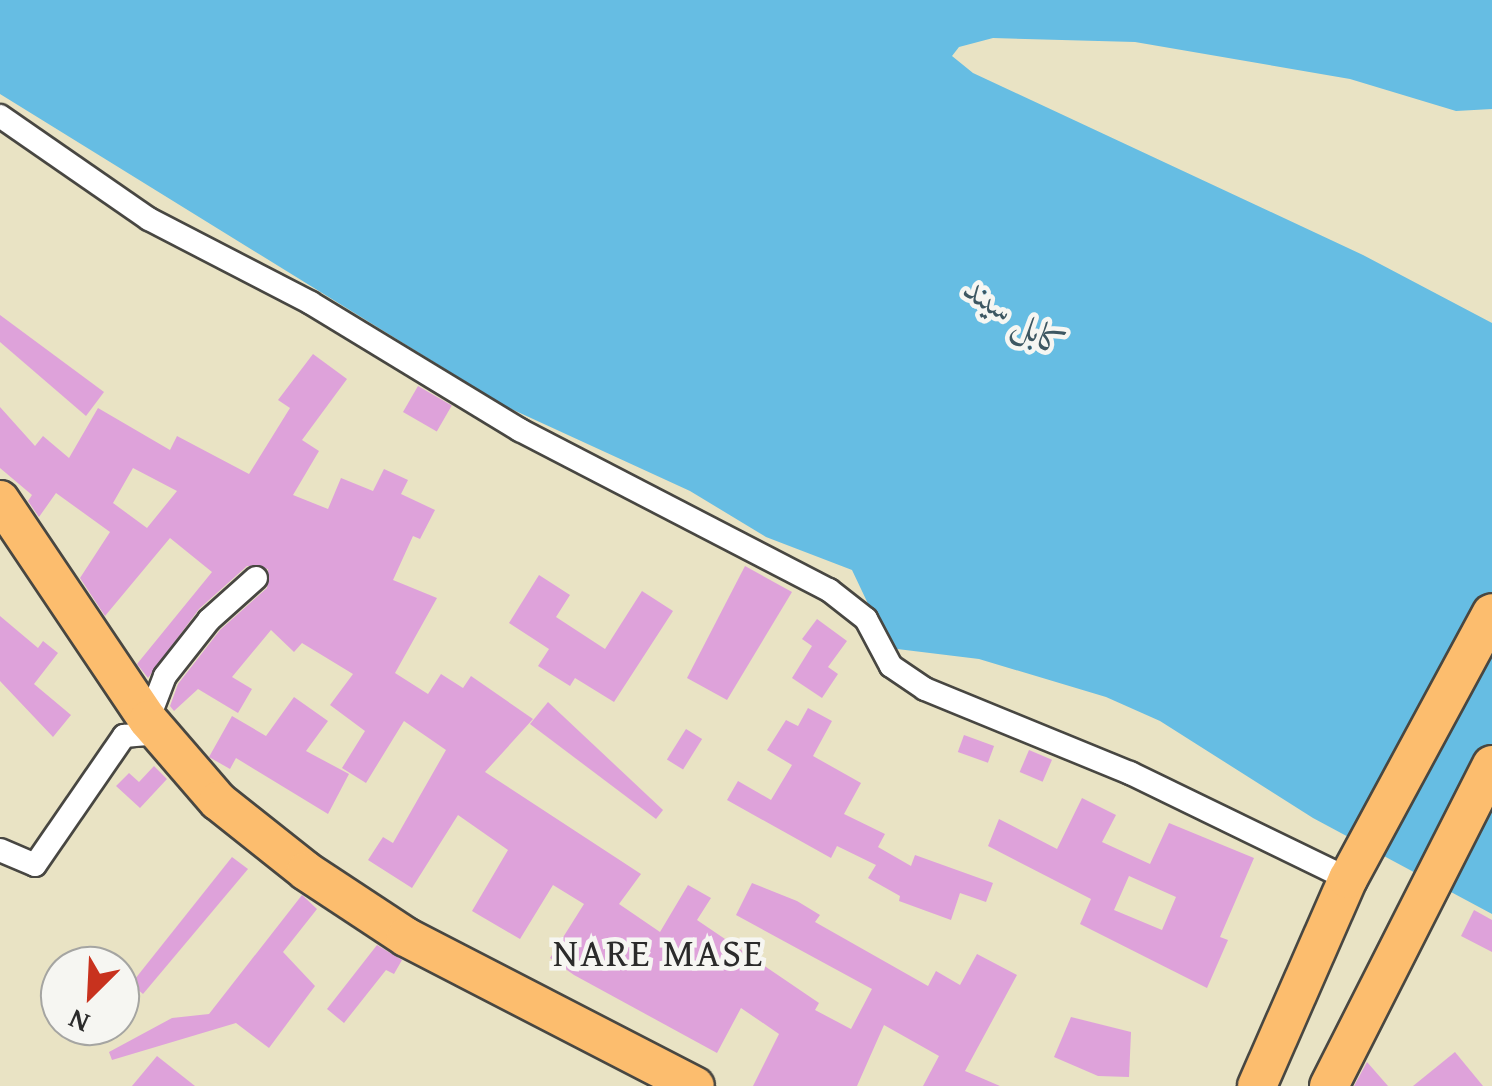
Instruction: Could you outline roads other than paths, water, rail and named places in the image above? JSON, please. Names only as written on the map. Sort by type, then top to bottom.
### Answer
[{"type":"main road","points":[[0,500],[154,727],[218,801],[339,893],[406,936],[695,1086]]},
{"type":"main road","points":[[1257,1086],[1354,868],[1492,613]]},
{"type":"main road","points":[[1329,1086],[1425,888],[1492,765]]},
{"type":"street","points":[[0,116],[150,219],[312,304],[520,430],[829,590],[866,619],[892,666],[925,690],[1354,868]]},
{"type":"street","points":[[0,850],[35,865],[124,736],[154,727],[165,676],[209,620],[256,578]]},
{"type":"water","name":"کابل سيند","points":[[0,0],[1492,0],[1492,109],[1456,111],[1350,79],[1135,42],[993,38],[959,47],[952,56],[973,73],[1363,255],[1492,323],[1492,914],[1313,818],[1160,721],[1106,697],[979,659],[889,648],[852,570],[766,537],[690,491],[505,406],[0,94]]},
{"type":"district","name":"NARE MASE","points":[[659,953]]}]
